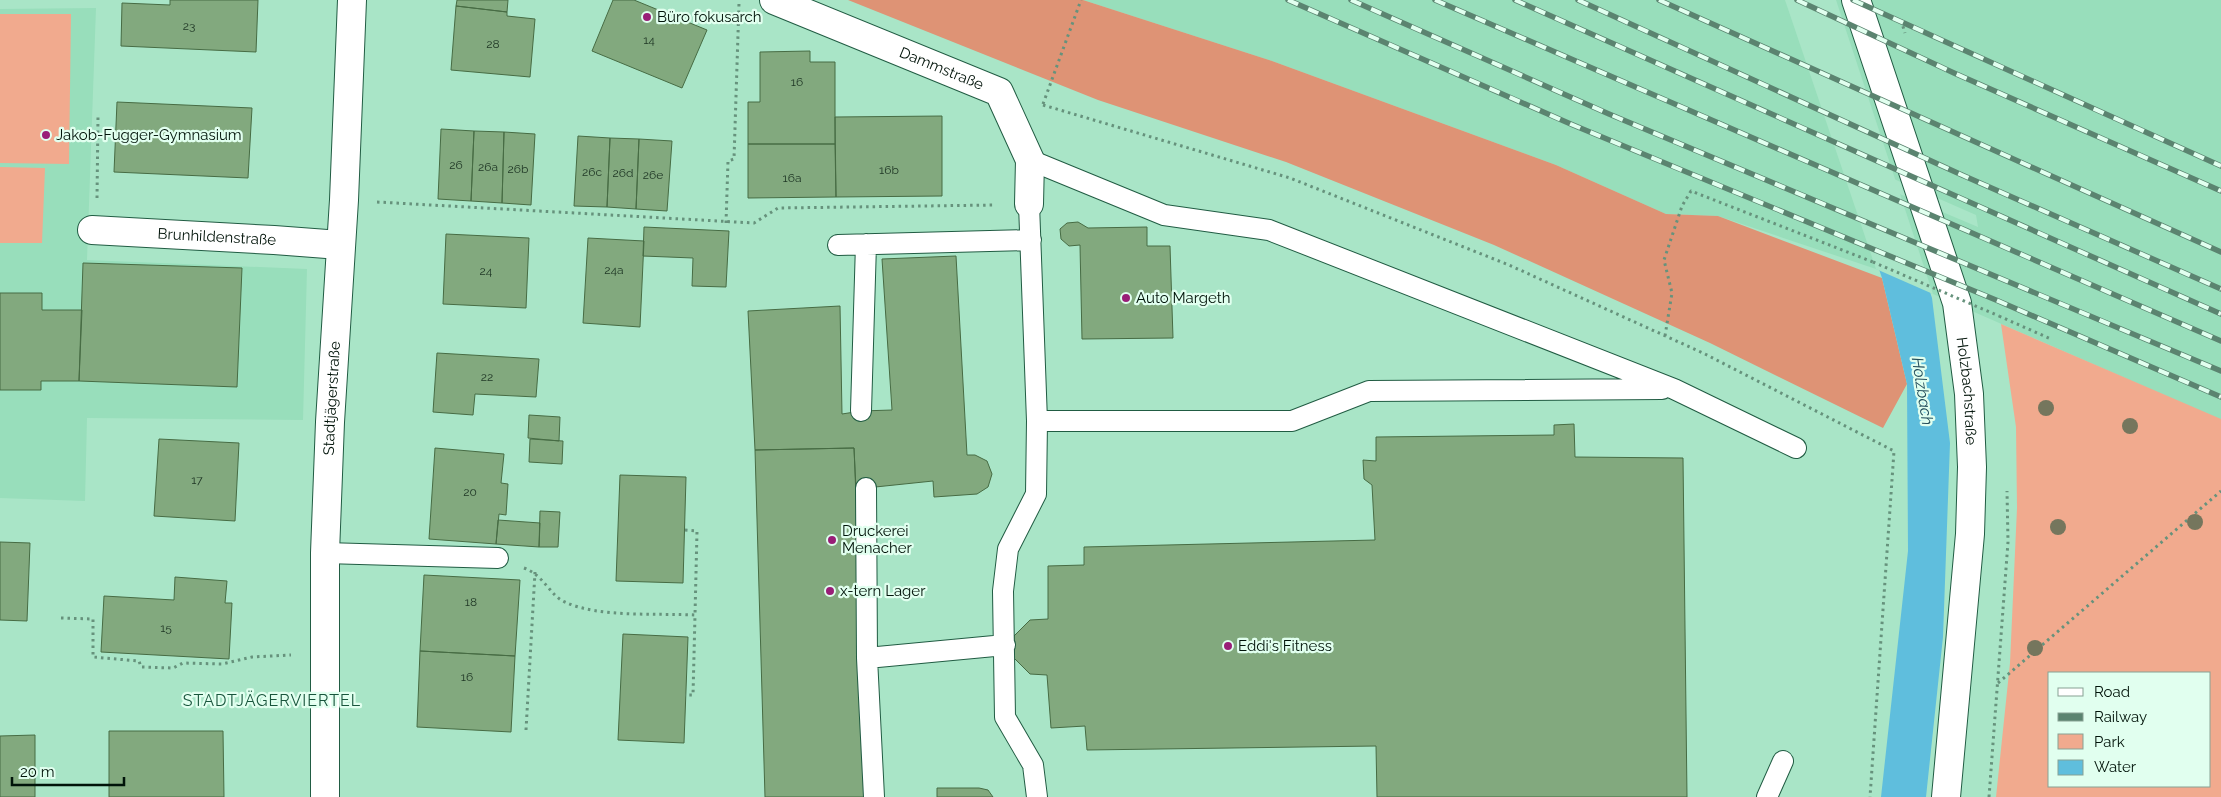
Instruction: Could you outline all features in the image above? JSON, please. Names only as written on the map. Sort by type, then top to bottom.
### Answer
[{"type":"street","name":"Stadtjägerstraße","points":[[324,797],[326,553],[330,422],[344,200],[352,0]]},
{"type":"street","name":"Dammstraße","points":[[774,0],[999,92],[1030,160],[1029,204]]},
{"type":"street","name":"Holzbachstraße","points":[[1856,0],[1957,303],[1969,394],[1972,467],[1970,534],[1946,797]]},
{"type":"street","name":"Brunhildenstraße","points":[[95,230],[340,245]]},
{"type":"lane","points":[[1030,160],[1164,214],[1269,230],[1674,389],[1796,448]]},
{"type":"lane","points":[[1029,204],[1037,422],[1036,494],[1008,549],[1003,591],[1005,717],[1033,765],[1037,797]]},
{"type":"lane","points":[[838,245],[1031,240]]},
{"type":"lane","points":[[861,411],[866,244]]},
{"type":"lane","points":[[1037,422],[1292,421],[1369,391],[1674,389]]},
{"type":"lane","points":[[866,488],[867,658],[874,797]]},
{"type":"lane","points":[[326,553],[498,558]]},
{"type":"lane","points":[[867,658],[1005,645]]},
{"type":"lane","points":[[1768,797],[1783,761]]},
{"type":"path","points":[[726,223],[728,161],[734,159],[740,0]]},
{"type":"path","points":[[1043,105],[1080,0]]},
{"type":"path","points":[[95,230],[98,116]]},
{"type":"path","points":[[1666,336],[1672,293],[1664,260],[1682,206],[1691,191],[1873,262],[2051,339]]},
{"type":"path","points":[[344,200],[726,223],[754,223],[778,208],[1029,204]]},
{"type":"path","points":[[1997,683],[2221,491]]},
{"type":"path","points":[[685,530],[697,531],[693,695],[685,694]]},
{"type":"path","points":[[498,558],[535,572],[562,601],[589,611],[695,615]]},
{"type":"path","points":[[526,730],[535,572]]},
{"type":"path","points":[[61,618],[93,619],[93,657],[139,661],[141,667],[173,668],[183,663],[222,664],[252,657],[325,654]]},
{"type":"shaded area","points":[[848,0],[1083,0],[1269,60],[1556,165],[1666,214],[1718,216],[1882,278],[1907,384],[1883,428],[1710,343],[1494,245],[1286,162],[1098,100]]},
{"type":"shaded area","points":[[1083,0],[2221,0],[2221,420],[1876,269],[1718,216],[1666,214],[1556,165],[1269,60]],"holes":[[[1846,158],[1976,215],[1978,227],[1850,173]]]},
{"type":"shaded area","name":"Jakob-Fugger-Gymnasium","points":[[96,8],[87,260],[307,269],[303,420],[87,418],[85,501],[0,498],[0,9]]},
{"type":"green space","points":[[0,14],[71,14],[69,164],[0,163]]},
{"type":"green space","points":[[0,167],[45,168],[42,243],[0,243]]},
{"type":"green space","points":[[2001,324],[2221,419],[2221,797],[1996,797],[2010,663],[2017,508],[2016,427]]},
{"type":"water","name":"Holzbach","points":[[1787,0],[1833,0],[1932,298],[1950,443],[1943,637],[1926,797],[1881,797],[1908,551],[1907,384],[1882,278]]},
{"type":"pier","points":[[1785,0],[1836,0],[1933,294],[1876,269]]},
{"type":"building","points":[[170,0],[258,0],[256,52],[121,46],[122,3],[170,5]]},
{"type":"building","points":[[457,0],[508,0],[507,12],[456,6]]},
{"type":"building","points":[[613,0],[634,0],[707,30],[682,88],[592,51]]},
{"type":"building","points":[[456,6],[507,12],[507,16],[535,19],[530,77],[451,70]]},
{"type":"building","points":[[810,51],[810,62],[835,62],[835,144],[748,144],[748,102],[760,102],[760,52]]},
{"type":"building","points":[[117,102],[252,108],[248,178],[114,172]]},
{"type":"building","points":[[942,116],[942,196],[836,197],[835,117]]},
{"type":"building","points":[[441,129],[474,131],[471,201],[438,199]]},
{"type":"building","points":[[474,131],[504,132],[502,203],[471,201]]},
{"type":"building","points":[[504,132],[535,134],[531,205],[502,203]]},
{"type":"building","points":[[578,136],[610,138],[607,207],[574,206]]},
{"type":"building","points":[[610,138],[639,139],[636,209],[607,207]]},
{"type":"building","points":[[639,139],[672,141],[667,211],[636,209]]},
{"type":"building","points":[[748,144],[835,144],[836,197],[748,198]]},
{"type":"building","name":"Auto Margeth","points":[[1078,222],[1088,228],[1147,227],[1147,246],[1170,246],[1173,338],[1082,339],[1080,245],[1069,246],[1061,239],[1060,229],[1067,223]]},
{"type":"building","points":[[644,227],[729,231],[726,287],[692,286],[693,258],[643,256]]},
{"type":"building","points":[[446,234],[529,238],[526,308],[443,304]]},
{"type":"building","points":[[588,238],[644,241],[640,327],[583,323]]},
{"type":"building","points":[[956,256],[967,455],[975,455],[987,461],[992,474],[988,487],[977,494],[934,497],[933,481],[856,489],[854,448],[755,450],[748,311],[840,306],[842,414],[892,410],[882,259]]},
{"type":"building","points":[[83,263],[242,268],[237,387],[79,381]]},
{"type":"building","points":[[0,293],[42,293],[42,310],[82,310],[79,381],[41,381],[41,390],[0,390]]},
{"type":"building","points":[[437,353],[539,359],[536,397],[475,394],[473,415],[433,412]]},
{"type":"building","points":[[529,415],[560,417],[559,441],[528,438]]},
{"type":"building","points":[[1574,424],[1575,457],[1683,458],[1687,797],[1377,797],[1376,746],[1087,750],[1085,726],[1051,728],[1047,675],[1030,674],[1014,658],[1014,636],[1030,620],[1048,619],[1048,566],[1084,565],[1084,547],[1375,540],[1372,485],[1364,479],[1363,460],[1376,461],[1376,437],[1554,435],[1554,425]]},
{"type":"building","points":[[159,439],[239,443],[235,521],[154,516]]},
{"type":"building","points":[[530,439],[563,441],[562,464],[529,462]]},
{"type":"building","points":[[435,448],[504,454],[501,483],[508,484],[506,515],[499,514],[496,544],[429,539]]},
{"type":"building","points":[[854,448],[860,594],[864,797],[765,797],[755,450]]},
{"type":"building","points":[[620,475],[686,477],[683,583],[616,581]]},
{"type":"building","points":[[540,511],[560,512],[558,547],[539,547]]},
{"type":"building","points":[[498,520],[540,523],[539,547],[496,544]]},
{"type":"building","points":[[0,542],[30,543],[27,621],[0,620]]},
{"type":"building","points":[[424,575],[520,580],[515,656],[420,651]]},
{"type":"building","points":[[175,577],[227,581],[225,603],[232,603],[229,659],[101,652],[104,596],[174,600]]},
{"type":"building","points":[[623,634],[688,637],[684,743],[618,740]]},
{"type":"building","points":[[420,651],[515,656],[511,732],[417,727]]},
{"type":"building","points":[[109,731],[223,731],[224,797],[109,797]]},
{"type":"building","points":[[35,735],[35,797],[0,797],[0,736]]},
{"type":"building","points":[[937,788],[979,788],[988,790],[993,797],[937,797]]},
{"type":"railway","points":[[1288,0],[1573,125],[1996,300],[2221,397]]},
{"type":"railway","points":[[1351,0],[1609,114],[2221,371]]},
{"type":"railway","points":[[1435,0],[2221,341]]},
{"type":"railway","points":[[1515,0],[2221,314]]},
{"type":"railway","points":[[1578,0],[1962,175],[2221,289]]},
{"type":"railway","points":[[1659,0],[2221,252]]},
{"type":"railway","points":[[1797,0],[1954,73],[2221,191]]},
{"type":"railway","points":[[1853,0],[2221,166]]},
{"type":"place","name":"Büro fokusarch","points":[[647,17]]},
{"type":"place","name":"Jakob-Fugger-Gymnasium","points":[[46,135]]},
{"type":"place","name":"Auto Margeth","points":[[1126,298]]},
{"type":"place","name":"Druckerei Menacher","points":[[832,540]]},
{"type":"place","name":"x-tern Lager","points":[[830,591]]},
{"type":"place","name":"Eddi's Fitness","points":[[1228,646]]},
{"type":"district","name":"STADTJÄGERVIERTEL","points":[[272,700]]}]
